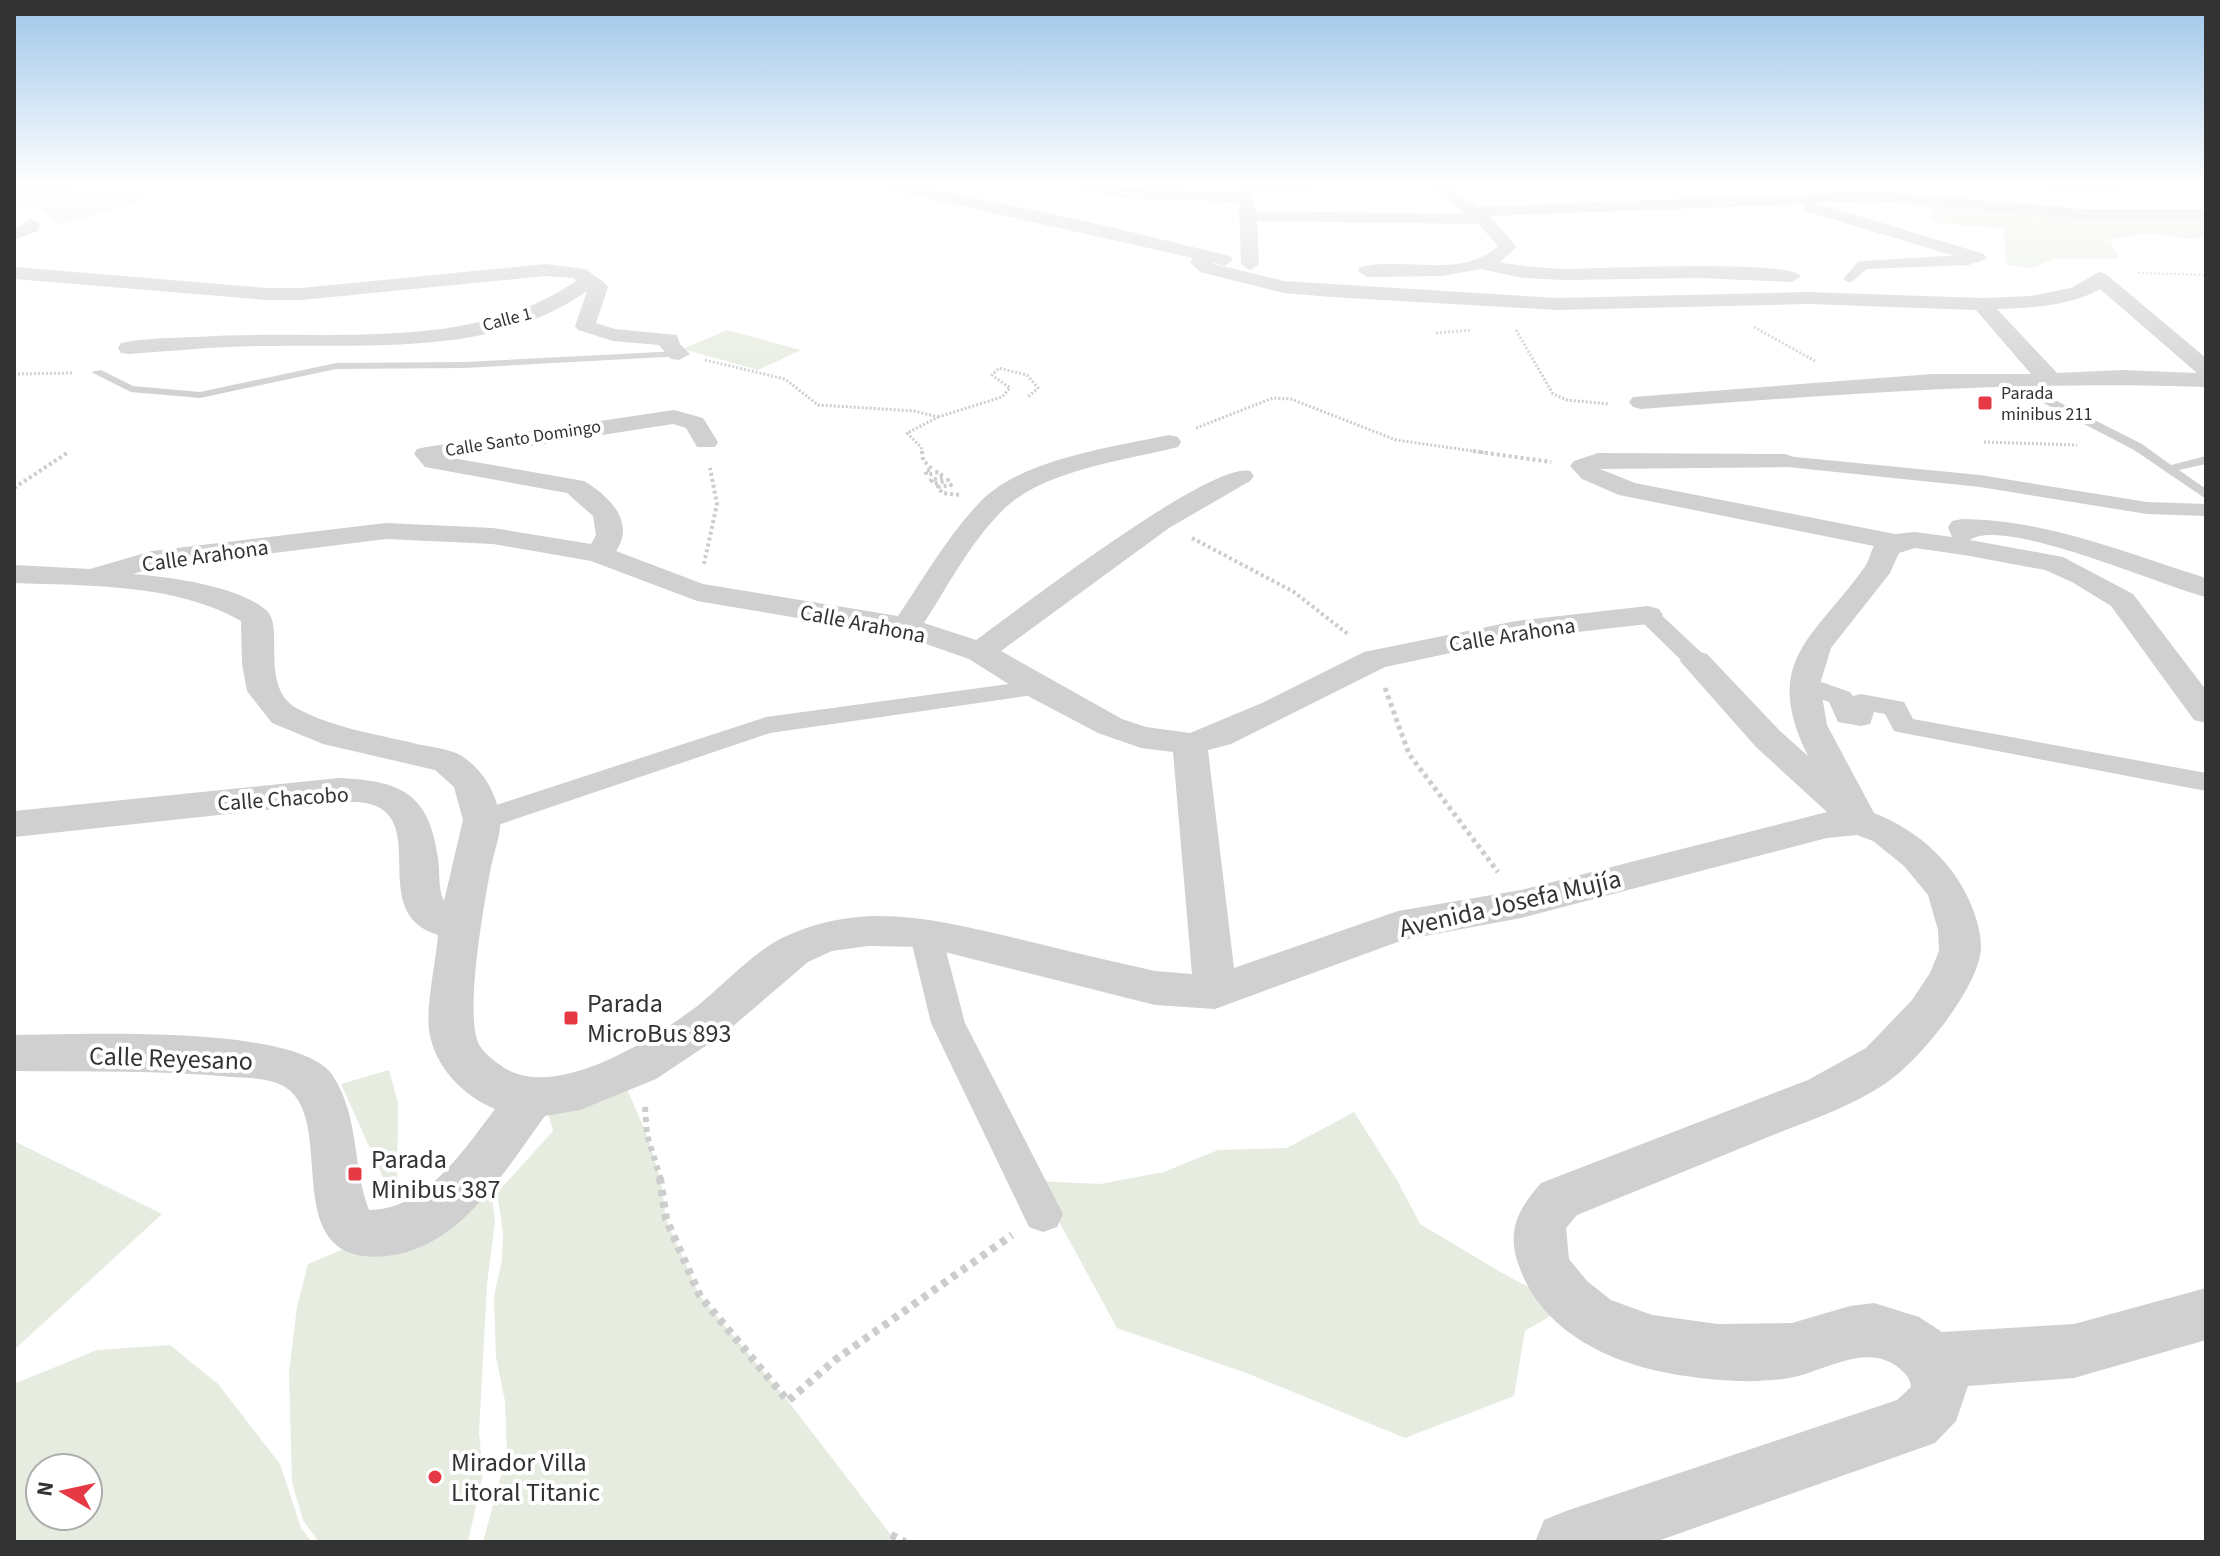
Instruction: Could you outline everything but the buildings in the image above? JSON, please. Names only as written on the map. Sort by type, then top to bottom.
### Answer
[{"type":"street","points":[[1195,255],[1279,266]]},
{"type":"street","points":[[1250,255],[1250,264]]},
{"type":"street","points":[[1343,271],[1411,271],[1483,264],[1503,255]]},
{"type":"street","points":[[1967,255],[1978,258]]},
{"type":"street","points":[[1204,257],[1199,262],[1207,268],[1235,277],[1331,291],[1557,304],[1738,299],[1886,299],[1982,304],[2060,299],[2092,286],[2099,278],[2206,369]]},
{"type":"street","points":[[1842,279],[1863,265],[1969,261],[1978,258]]},
{"type":"street","points":[[1483,264],[1511,272],[1542,275],[1692,273],[1806,277]]},
{"type":"street","name":"Calle 1","points":[[14,273],[267,294],[301,294],[545,270],[579,273],[586,283],[566,298],[522,317],[453,333],[413,338],[285,339],[129,348]]},
{"type":"street","points":[[586,283],[598,287],[585,326],[613,335],[670,339],[669,346],[679,354]]},
{"type":"street","points":[[1982,304],[2041,372],[2054,381]]},
{"type":"street","points":[[1641,402],[1857,384],[2122,377],[2206,380]]},
{"type":"street","name":"Calle Santo Domingo","points":[[598,554],[607,545],[610,523],[601,504],[589,494],[575,487],[432,462],[426,454],[674,417],[695,423],[706,442]]},
{"type":"street","points":[[906,627],[992,504],[1041,477],[1089,460],[1169,442]]},
{"type":"street","points":[[2206,510],[2147,508],[1980,481],[1785,462],[1598,461],[1583,466],[1591,474],[1628,489],[1895,542],[1915,540],[2053,563],[2122,600],[2206,713]]},
{"type":"street","points":[[980,652],[1159,522],[1241,476]]},
{"type":"street","points":[[1964,547],[1962,527],[2030,531],[2079,543],[2206,588]]},
{"type":"street","name":"Calle Arahona","points":[[94,577],[152,560],[386,531],[493,536],[598,554],[697,592],[906,627],[980,652],[1038,688],[1120,730],[1165,742],[1190,744],[1219,736],[1375,659],[1516,630],[1648,615]]},
{"type":"street","points":[[1860,822],[1810,725],[1804,684],[1816,647],[1880,567],[1886,550],[1895,542]]},
{"type":"street","name":"Avenida Josefa Mujía","points":[[14,574],[94,577],[212,597],[241,605],[256,617],[258,664],[264,691],[284,716],[335,736],[447,762],[471,782],[482,820],[460,921],[451,1029],[460,1057],[482,1078],[507,1094],[531,1098],[580,1091],[640,1066],[709,1021],[793,951],[825,937],[868,931],[925,932],[1155,988],[1215,992],[1398,926],[1521,904],[1827,825],[1860,822]]},
{"type":"street","points":[[1566,1542],[1915,1423],[1937,1401],[1938,1380],[1931,1361],[1918,1345],[1902,1336],[1876,1329],[1849,1332],[1783,1352],[1686,1349],[1615,1333],[1568,1300],[1549,1274],[1541,1252],[1540,1221],[1559,1199],[1825,1094],[1882,1061],[1928,1012],[1949,979],[1960,951],[1959,930],[1946,890],[1918,857],[1886,832],[1860,822],[1768,739],[1696,661],[1648,615]]},
{"type":"street","points":[[1804,684],[1841,697],[1847,716],[1861,718],[1861,702],[1895,708],[1903,725],[2206,782]]},
{"type":"street","points":[[482,820],[766,725],[1038,688]]},
{"type":"street","points":[[1190,744],[1215,992]]},
{"type":"street","name":"Calle Chacobo","points":[[14,824],[339,790],[384,794],[404,807],[412,828],[422,906],[444,922],[460,921]]},
{"type":"street","points":[[925,932],[948,1023],[1043,1214]]},
{"type":"street","name":"Calle Reyesano","points":[[14,1053],[236,1058],[277,1064],[302,1073],[323,1097],[341,1200],[348,1225],[359,1233],[382,1235],[416,1225],[453,1197],[531,1098]]},
{"type":"street","points":[[1931,1361],[2074,1351],[2206,1314]]},
{"type":"lane","points":[[97,372],[131,389],[200,395],[336,366],[464,365],[679,354]]},
{"type":"lane","points":[[2011,382],[2138,447],[2206,495]]},
{"type":"lane","points":[[2169,469],[2206,460]]},
{"type":"path","points":[[2099,278],[2119,272],[2206,275]]},
{"type":"path","points":[[1738,299],[1753,326],[1857,384]]},
{"type":"path","points":[[1516,330],[1553,394],[1559,398],[1601,404],[1641,402]]},
{"type":"path","points":[[679,354],[785,379],[818,405],[914,411],[938,417]]},
{"type":"path","points":[[992,504],[949,492],[942,493],[938,487],[951,485],[948,480],[934,484],[931,480],[944,477],[938,472],[927,475],[925,471],[932,469],[923,460],[921,447],[907,433],[938,417],[1002,397],[1010,388],[992,375],[999,368],[1019,371],[1036,381],[1038,388],[1028,397]]},
{"type":"path","points":[[1169,442],[1213,419],[1273,398],[1291,399],[1396,440],[1583,466]]},
{"type":"path","points":[[697,592],[717,504],[706,442]]},
{"type":"path","points":[[1984,442],[2138,447]]},
{"type":"path","points":[[14,488],[67,453]]},
{"type":"path","points":[[640,1066],[647,1135],[661,1181],[666,1219],[683,1260],[700,1296],[788,1401],[835,1360],[1043,1214]]},
{"type":"path","points":[[891,1535],[905,1542]]},
{"type":"shaded area","points":[[2005,255],[2117,255],[2119,259],[2054,259],[2034,268],[2006,265]]},
{"type":"shaded area","points":[[727,330],[801,350],[758,370],[683,349]]},
{"type":"shaded area","points":[[614,1059],[647,1135],[661,1181],[666,1219],[700,1296],[788,1401],[891,1535],[888,1542],[483,1542],[507,1454],[505,1401],[496,1357],[494,1296],[502,1260],[503,1232],[497,1193],[553,1131],[546,1105]]},
{"type":"shaded area","points":[[389,1070],[398,1103],[397,1191],[387,1186],[341,1084]]},
{"type":"shaded area","points":[[1354,1112],[1397,1180],[1420,1224],[1509,1277],[1567,1306],[1525,1331],[1514,1396],[1405,1438],[1249,1374],[1117,1328],[1037,1181],[1100,1184],[1164,1172],[1218,1150],[1287,1148]]},
{"type":"shaded area","points":[[14,1141],[162,1214],[14,1350]]},
{"type":"shaded area","points":[[491,1191],[495,1222],[487,1284],[479,1432],[483,1474],[468,1542],[319,1542],[303,1520],[292,1482],[289,1372],[297,1307],[308,1264]]},
{"type":"shaded area","points":[[170,1345],[218,1384],[280,1464],[301,1528],[312,1542],[14,1542],[14,1384],[97,1350]]},
{"type":"place","name":"Parada minibus 211","points":[[1985,403]]},
{"type":"place","name":"Parada MicroBus 893","points":[[571,1018]]},
{"type":"place","name":"Parada Minibus 387","points":[[355,1174]]},
{"type":"place","name":"Mirador Villa Litoral Titanic","points":[[435,1477]]}]
